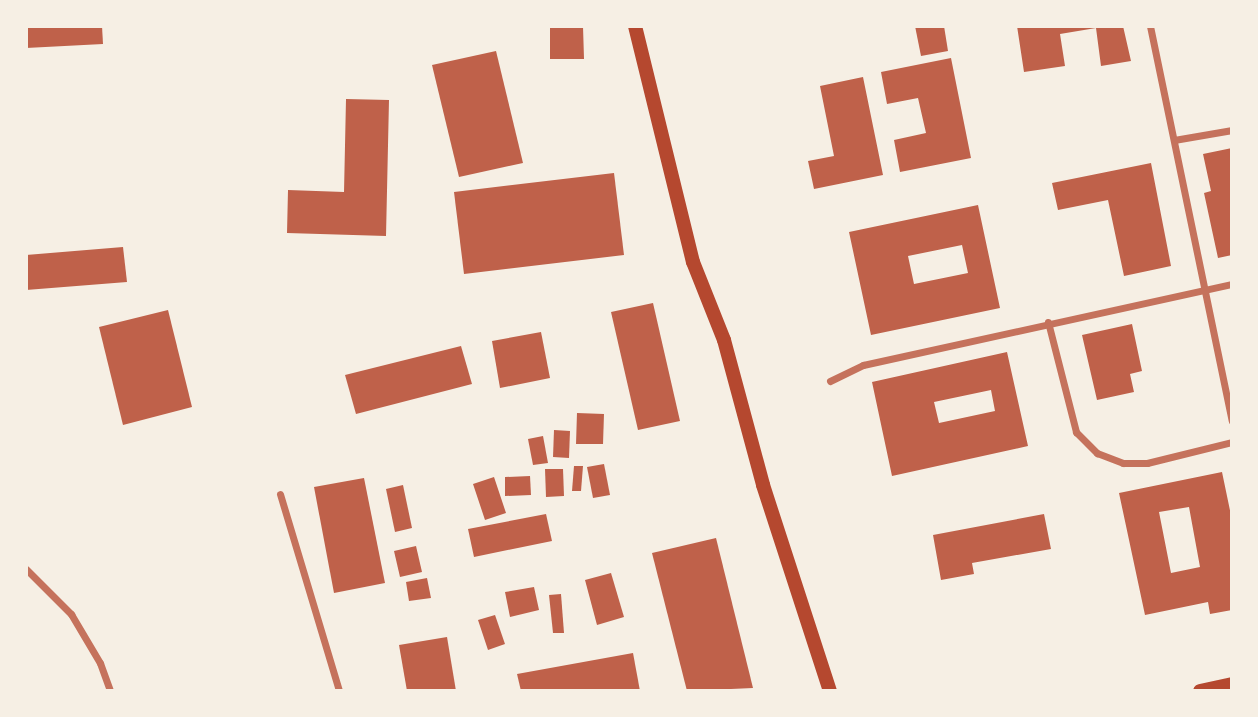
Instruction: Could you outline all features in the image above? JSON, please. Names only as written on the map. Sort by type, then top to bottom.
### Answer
[{"type":"main road","points":[[635,26],[693,262],[724,340],[763,485],[830,691]]},
{"type":"main road","points":[[1200,691],[1232,684]]},
{"type":"street","points":[[1150,26],[1232,421]]},
{"type":"street","points":[[1174,140],[1232,130]]},
{"type":"street","points":[[830,381],[863,365],[1048,322],[1232,284]]},
{"type":"street","points":[[1048,322],[1076,432],[1097,453],[1123,463],[1147,463],[1232,443]]},
{"type":"street","points":[[280,494],[339,691]]},
{"type":"street","points":[[26,569],[71,614],[100,663],[110,691]]},
{"type":"building","points":[[26,26],[102,26],[103,44],[26,48]]},
{"type":"building","points":[[550,26],[583,26],[584,59],[550,59]]},
{"type":"building","points":[[915,26],[944,26],[948,51],[921,56]]},
{"type":"building","points":[[1017,26],[1123,26],[1131,61],[1101,66],[1096,28],[1060,34],[1065,66],[1024,72]]},
{"type":"building","points":[[496,51],[523,163],[459,177],[432,65]]},
{"type":"building","points":[[951,58],[971,158],[900,172],[894,140],[926,133],[918,98],[887,104],[881,72]]},
{"type":"building","points":[[863,77],[883,175],[814,189],[808,161],[834,156],[820,86]]},
{"type":"building","points":[[346,99],[389,100],[386,236],[287,233],[288,190],[344,192]]},
{"type":"building","points":[[1232,148],[1232,255],[1218,258],[1204,193],[1211,191],[1203,154]]},
{"type":"building","points":[[1151,163],[1171,266],[1124,276],[1108,200],[1058,210],[1052,183]]},
{"type":"building","points":[[614,173],[624,255],[464,274],[454,192]]},
{"type":"building","points":[[978,205],[1000,308],[871,335],[849,232]],"holes":[[[962,245],[968,273],[914,284],[908,256]]]},
{"type":"building","points":[[123,247],[127,282],[26,290],[26,255]]},
{"type":"building","points":[[653,303],[680,421],[638,430],[611,312]]},
{"type":"building","points":[[168,310],[192,407],[123,425],[99,327]]},
{"type":"building","points":[[1132,324],[1142,371],[1130,374],[1134,392],[1097,400],[1082,335]]},
{"type":"building","points":[[541,332],[550,378],[500,388],[492,341]]},
{"type":"building","points":[[461,346],[472,384],[356,414],[345,375]]},
{"type":"building","points":[[1007,352],[1028,446],[892,476],[872,382]],"holes":[[[991,390],[995,411],[939,423],[934,402]]]},
{"type":"building","points":[[577,413],[604,414],[603,444],[576,444]]},
{"type":"building","points":[[554,430],[570,431],[569,458],[553,457]]},
{"type":"building","points":[[543,436],[548,463],[533,465],[528,439]]},
{"type":"building","points":[[604,464],[610,495],[593,498],[587,467]]},
{"type":"building","points":[[574,466],[583,466],[581,491],[572,491]]},
{"type":"building","points":[[545,469],[563,469],[564,496],[546,497]]},
{"type":"building","points":[[1222,472],[1232,520],[1232,610],[1210,614],[1208,602],[1145,615],[1119,493]],"holes":[[[1189,507],[1200,567],[1171,573],[1159,512]]]},
{"type":"building","points":[[530,476],[531,495],[505,496],[505,477]]},
{"type":"building","points":[[494,477],[506,513],[485,520],[473,484]]},
{"type":"building","points":[[364,478],[385,583],[334,593],[314,487]]},
{"type":"building","points":[[403,485],[412,528],[395,532],[386,489]]},
{"type":"building","points":[[546,514],[552,541],[474,557],[468,529]]},
{"type":"building","points":[[1044,514],[1051,549],[972,563],[974,574],[941,580],[933,535]]},
{"type":"building","points":[[716,538],[753,688],[687,691],[652,553]]},
{"type":"building","points":[[416,546],[422,572],[400,577],[394,551]]},
{"type":"building","points":[[611,573],[624,617],[597,625],[585,580]]},
{"type":"building","points":[[427,578],[431,598],[409,601],[406,582]]},
{"type":"building","points":[[534,587],[539,610],[510,617],[505,592]]},
{"type":"building","points":[[561,594],[564,633],[553,633],[549,595]]},
{"type":"building","points":[[495,615],[505,644],[488,650],[478,620]]},
{"type":"building","points":[[447,637],[456,691],[407,691],[399,645]]},
{"type":"building","points":[[633,653],[640,691],[521,691],[517,674]]}]
